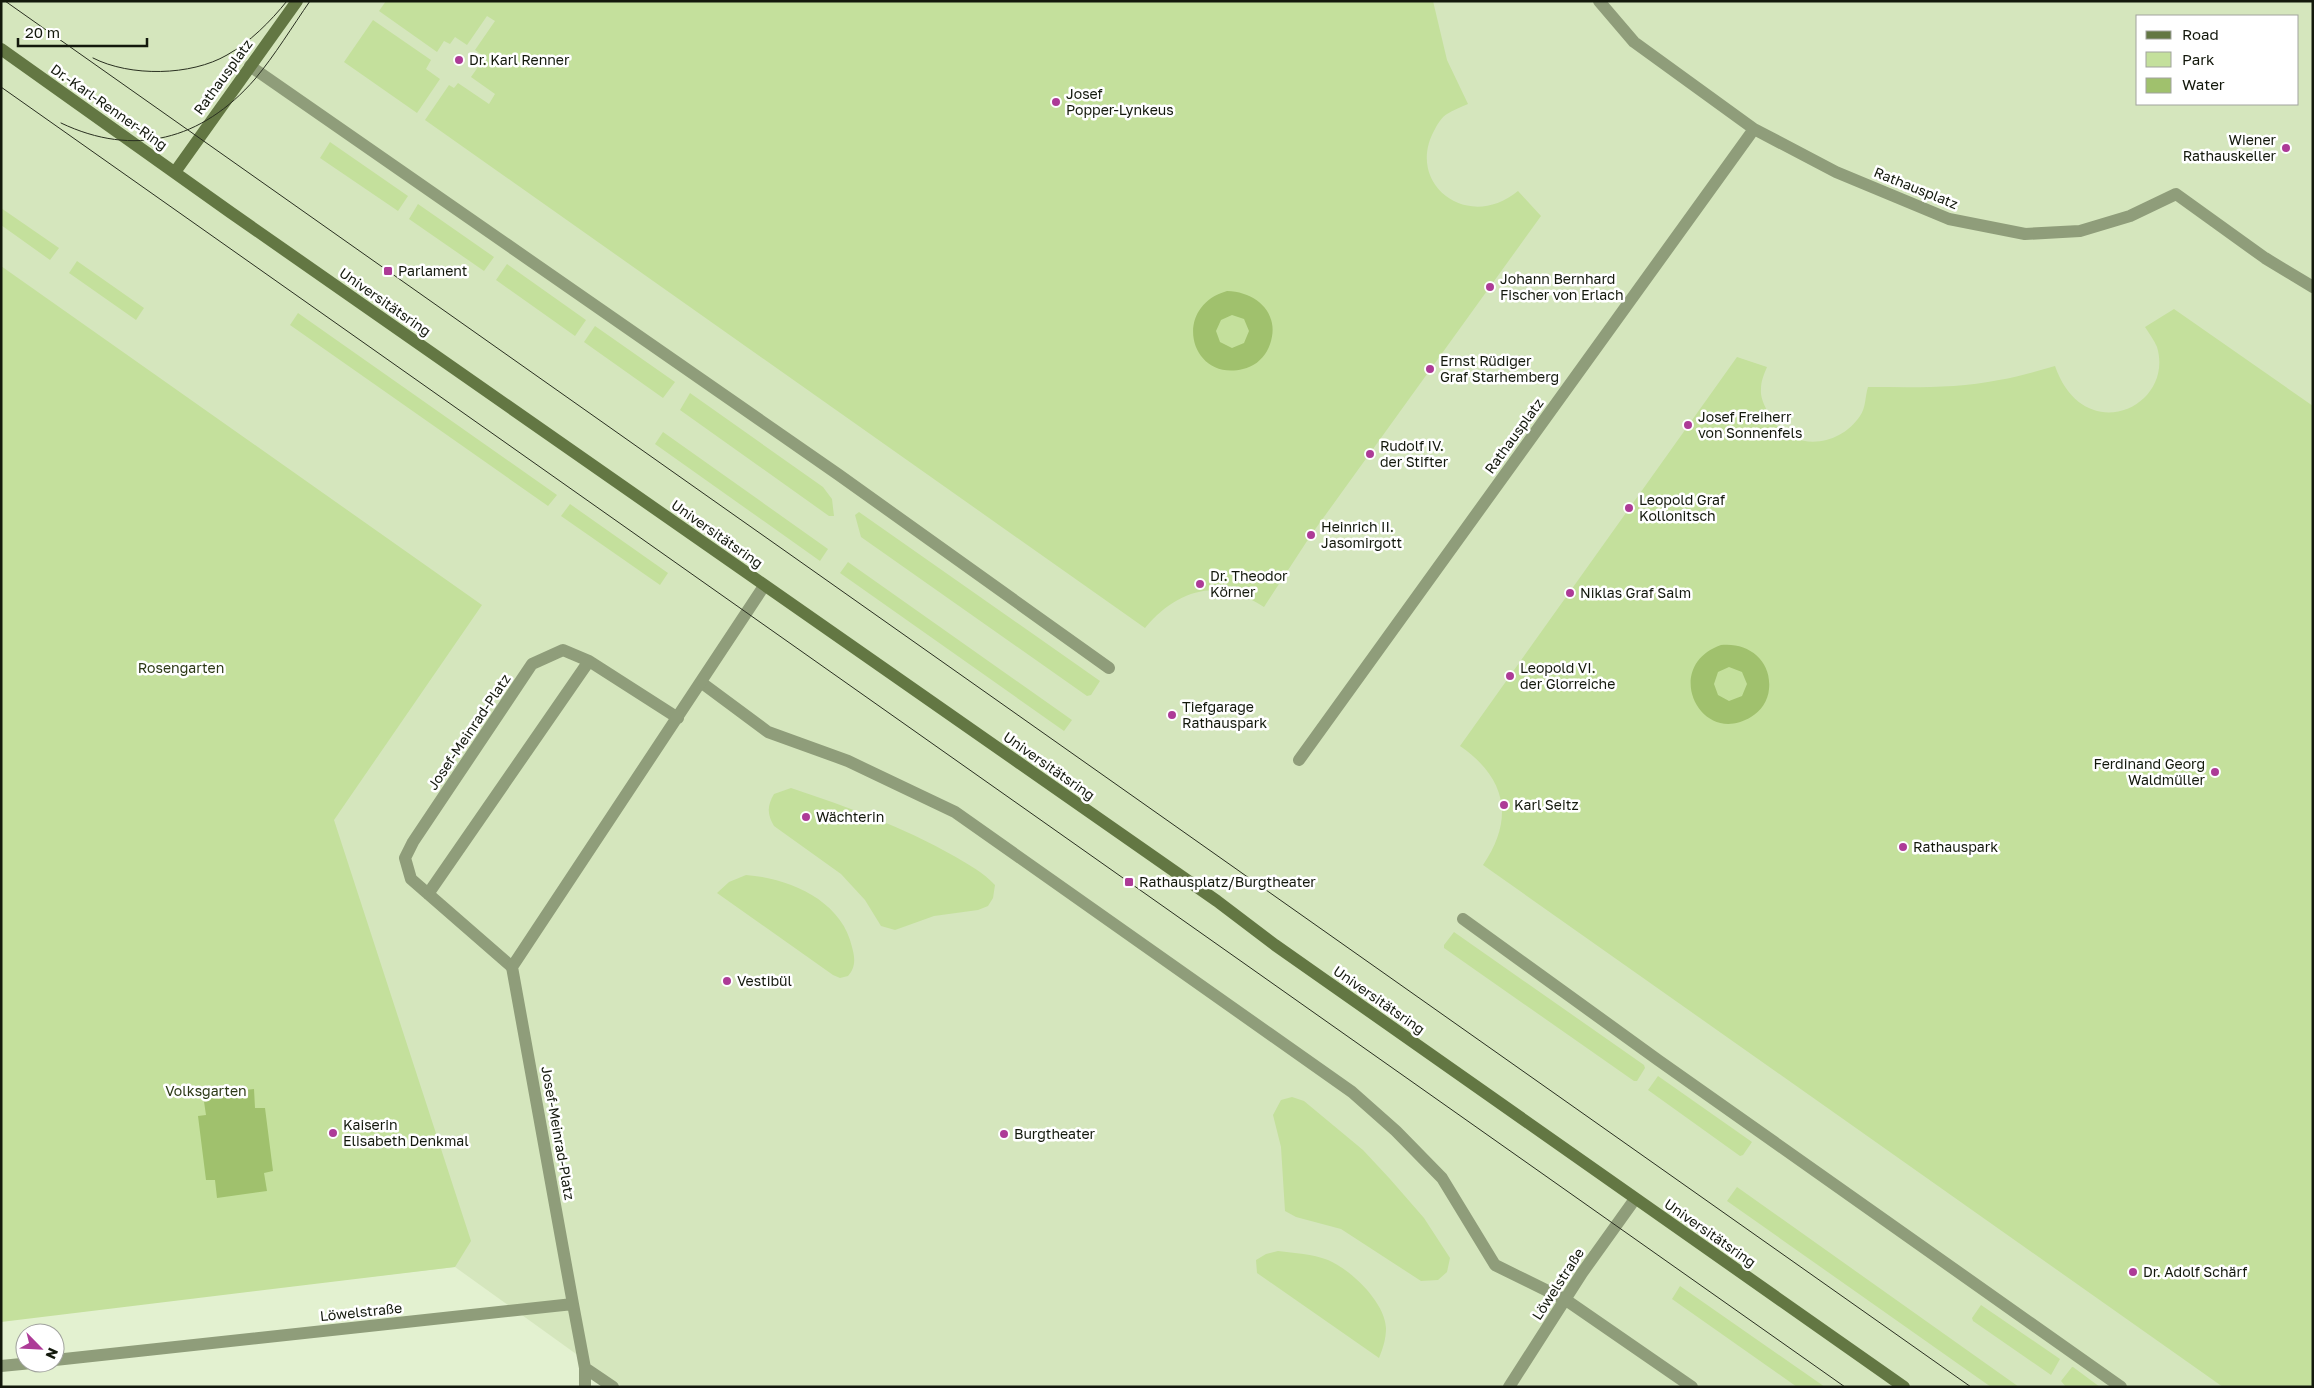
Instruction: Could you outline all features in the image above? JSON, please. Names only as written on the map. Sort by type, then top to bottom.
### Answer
[{"type":"main road","name":"Rathausplatz","points":[[175,172],[297,1]]},
{"type":"main road","name":"Dr.-Karl-Renner-Ring","points":[[1,49],[175,172]]},
{"type":"main road","name":"Universitätsring","points":[[175,172],[764,586],[1217,901],[1276,946],[1904,1387]]},
{"type":"street","name":"Rathausplatz","points":[[1599,1],[1634,42],[1754,129],[1836,172],[1948,219],[2025,234],[2080,232],[2130,216],[2176,194],[2265,258],[2313,287]]},
{"type":"street","points":[[250,66],[839,475],[1109,668]]},
{"type":"street","name":"Rathausplatz","points":[[1299,760],[1754,129]]},
{"type":"street","points":[[512,967],[702,683],[764,586]]},
{"type":"street","name":"Josef-Meinrad-Platz","points":[[573,1304],[512,967],[411,879],[405,858],[413,842],[532,664],[562,650],[590,662],[678,718]]},
{"type":"street","points":[[428,894],[590,662]]},
{"type":"street","points":[[702,683],[768,732],[848,761],[955,812],[1352,1092],[1396,1131],[1442,1178],[1496,1265],[1566,1300],[1692,1387]]},
{"type":"street","points":[[1463,919],[2121,1387]]},
{"type":"street","name":"Löwelstraße","points":[[1509,1387],[1636,1199]]},
{"type":"street","points":[[573,1304],[585,1368],[585,1387]]},
{"type":"street","name":"Löwelstraße","points":[[65,1359],[573,1304]]},
{"type":"street","points":[[1,1366],[15,1365]]},
{"type":"street","points":[[585,1368],[613,1387]]},
{"type":"shaded area","points":[[1,1],[2313,1],[2313,1387],[622,1387],[455,1267],[1,1319]]},
{"type":"green space","points":[[386,1],[1433,1],[1447,60],[1468,104],[1445,115],[1435,129],[1428,149],[1428,167],[1434,183],[1446,196],[1461,204],[1479,207],[1499,203],[1518,191],[1541,216],[1311,535],[1264,607],[1231,592],[1216,590],[1200,592],[1186,596],[1172,604],[1158,614],[1145,628],[425,120],[449,85],[454,88],[458,83],[489,104],[495,94],[471,77],[485,57],[475,50],[495,21],[487,16],[467,45],[455,37],[450,44],[444,41],[437,52],[379,11]]},
{"type":"green space","points":[[373,20],[431,60],[426,69],[440,79],[417,113],[344,62]]},
{"type":"green space","points":[[330,142],[408,196],[398,211],[320,158]]},
{"type":"green space","points":[[418,204],[494,257],[484,271],[409,219]]},
{"type":"green space","points":[[1,208],[59,248],[50,260],[1,225]]},
{"type":"green space","points":[[77,261],[144,308],[136,320],[69,273]]},
{"type":"green space","points":[[507,264],[586,320],[575,336],[496,280]]},
{"type":"green space","name":"Volksgarten","points":[[1,266],[482,605],[334,820],[471,1241],[455,1267],[1,1322]]},
{"type":"green space","name":"Rathauspark","points":[[2174,309],[2313,406],[2313,1387],[2223,1387],[1483,865],[1493,848],[1499,831],[1502,815],[1501,800],[1496,785],[1488,771],[1476,758],[1460,746],[1737,357],[1767,367],[1761,386],[1761,396],[1764,405],[1777,426],[1788,435],[1800,440],[1813,442],[1827,440],[1851,427],[1862,413],[1868,387],[1966,385],[2013,377],[2055,366],[2068,391],[2086,406],[2105,412],[2124,410],[2140,401],[2153,387],[2159,368],[2157,347],[2145,327]]},
{"type":"green space","points":[[298,313],[557,495],[548,506],[290,325]]},
{"type":"green space","points":[[595,326],[675,382],[663,398],[584,342]]},
{"type":"green space","points":[[690,393],[823,487],[832,499],[834,516],[829,516],[680,410]]},
{"type":"green space","points":[[663,432],[828,549],[820,561],[655,444]]},
{"type":"green space","points":[[570,504],[668,573],[660,585],[561,516]]},
{"type":"green space","points":[[859,512],[1100,681],[1091,695],[1087,696],[861,537],[855,515]]},
{"type":"green space","points":[[848,562],[1072,720],[1064,731],[840,573]]},
{"type":"green space","points":[[791,788],[875,818],[954,856],[981,872],[995,885],[993,898],[988,906],[978,910],[934,916],[895,930],[881,926],[865,900],[841,874],[774,826],[769,810],[772,798],[774,794]]},
{"type":"green space","points":[[746,875],[779,881],[811,894],[825,904],[837,916],[846,931],[852,947],[854,962],[848,976],[840,978],[833,975],[717,893],[729,882]]},
{"type":"green space","points":[[1454,932],[1644,1065],[1645,1068],[1637,1081],[1634,1081],[1444,948],[1444,945]]},
{"type":"green space","points":[[1658,1076],[1752,1142],[1743,1155],[1740,1156],[1648,1090]]},
{"type":"green space","points":[[1292,1097],[1304,1101],[1363,1150],[1424,1218],[1450,1258],[1447,1272],[1438,1280],[1421,1281],[1341,1229],[1296,1217],[1285,1211],[1281,1147],[1273,1115],[1281,1100]]},
{"type":"green space","points":[[1737,1187],[2019,1387],[1991,1387],[1727,1201]]},
{"type":"green space","points":[[1278,1251],[1310,1255],[1328,1260],[1337,1264],[1365,1288],[1380,1308],[1386,1328],[1379,1358],[1257,1273],[1256,1260],[1266,1254]]},
{"type":"green space","points":[[1680,1286],[1825,1387],[1797,1387],[1672,1299]]},
{"type":"green space","points":[[1981,1305],[2060,1359],[2051,1375],[1973,1321],[1972,1318]]},
{"type":"green space","points":[[2072,1367],[2100,1387],[2066,1387],[2061,1381]]},
{"type":"water","points":[[1227,291],[1239,293],[1250,296],[1266,309],[1271,318],[1273,328],[1272,339],[1267,351],[1257,363],[1243,369],[1225,370],[1210,365],[1200,354],[1194,341],[1193,326],[1198,312],[1209,299]],"holes":[[[1232,315],[1244,319],[1249,331],[1244,343],[1232,348],[1220,342],[1216,331],[1221,320]]]},
{"type":"water","points":[[1721,645],[1731,645],[1749,650],[1756,655],[1767,669],[1769,679],[1767,698],[1758,712],[1733,724],[1716,722],[1703,713],[1694,700],[1691,685],[1693,669],[1703,655]],"holes":[[[1729,667],[1742,672],[1747,684],[1742,696],[1729,701],[1718,695],[1714,684],[1718,672]]]},
{"type":"water","points":[[254,1089],[255,1108],[265,1108],[273,1171],[264,1173],[267,1191],[217,1198],[215,1180],[206,1180],[198,1116],[206,1115],[203,1095]]},
{"type":"tram line","points":[[5,1],[1971,1387]]},
{"type":"tram line","points":[[93,58],[108,64],[142,71],[160,72],[196,67],[227,55],[244,44],[267,24],[287,1]]},
{"type":"tram line","points":[[61,123],[88,134],[140,141],[166,137],[190,129],[213,117],[255,79],[310,1]]},
{"type":"tram line","points":[[1,87],[1845,1387]]},
{"type":"place","name":"Dr. Karl Renner","points":[[459,60]]},
{"type":"place","name":"Josef Popper-Lynkeus","points":[[1056,102]]},
{"type":"place","name":"Wiener Rathauskeller","points":[[2286,148]]},
{"type":"place","name":"Parlament","points":[[388,271]]},
{"type":"place","name":"Johann Bernhard Fischer von Erlach","points":[[1490,287]]},
{"type":"place","name":"Ernst Rüdiger Graf Starhemberg","points":[[1430,369]]},
{"type":"place","name":"Josef Freiherr von Sonnenfels","points":[[1688,425]]},
{"type":"place","name":"Rudolf IV. der Stifter","points":[[1370,454]]},
{"type":"place","name":"Leopold Graf Kollonitsch","points":[[1629,508]]},
{"type":"place","name":"Heinrich II. Jasomirgott","points":[[1311,535]]},
{"type":"place","name":"Dr. Theodor Körner","points":[[1200,584]]},
{"type":"place","name":"Niklas Graf Salm","points":[[1570,593]]},
{"type":"place","name":"Leopold VI. der Glorreiche","points":[[1510,676]]},
{"type":"place","name":"Tiefgarage Rathauspark","points":[[1172,715]]},
{"type":"place","name":"Ferdinand Georg Waldmüller","points":[[2215,772]]},
{"type":"place","name":"Karl Seitz","points":[[1504,805]]},
{"type":"place","name":"Wächterin","points":[[806,817]]},
{"type":"place","name":"Rathauspark","points":[[1903,847]]},
{"type":"place","name":"Rathausplatz/Burgtheater","points":[[1129,882]]},
{"type":"place","name":"Vestibül","points":[[727,981]]},
{"type":"place","name":"Kaiserin Elisabeth Denkmal","points":[[333,1133]]},
{"type":"place","name":"Burgtheater","points":[[1004,1134]]},
{"type":"place","name":"Dr. Adolf Schärf","points":[[2133,1272]]},
{"type":"park label","name":"Rosengarten","points":[[181,668]]}]
